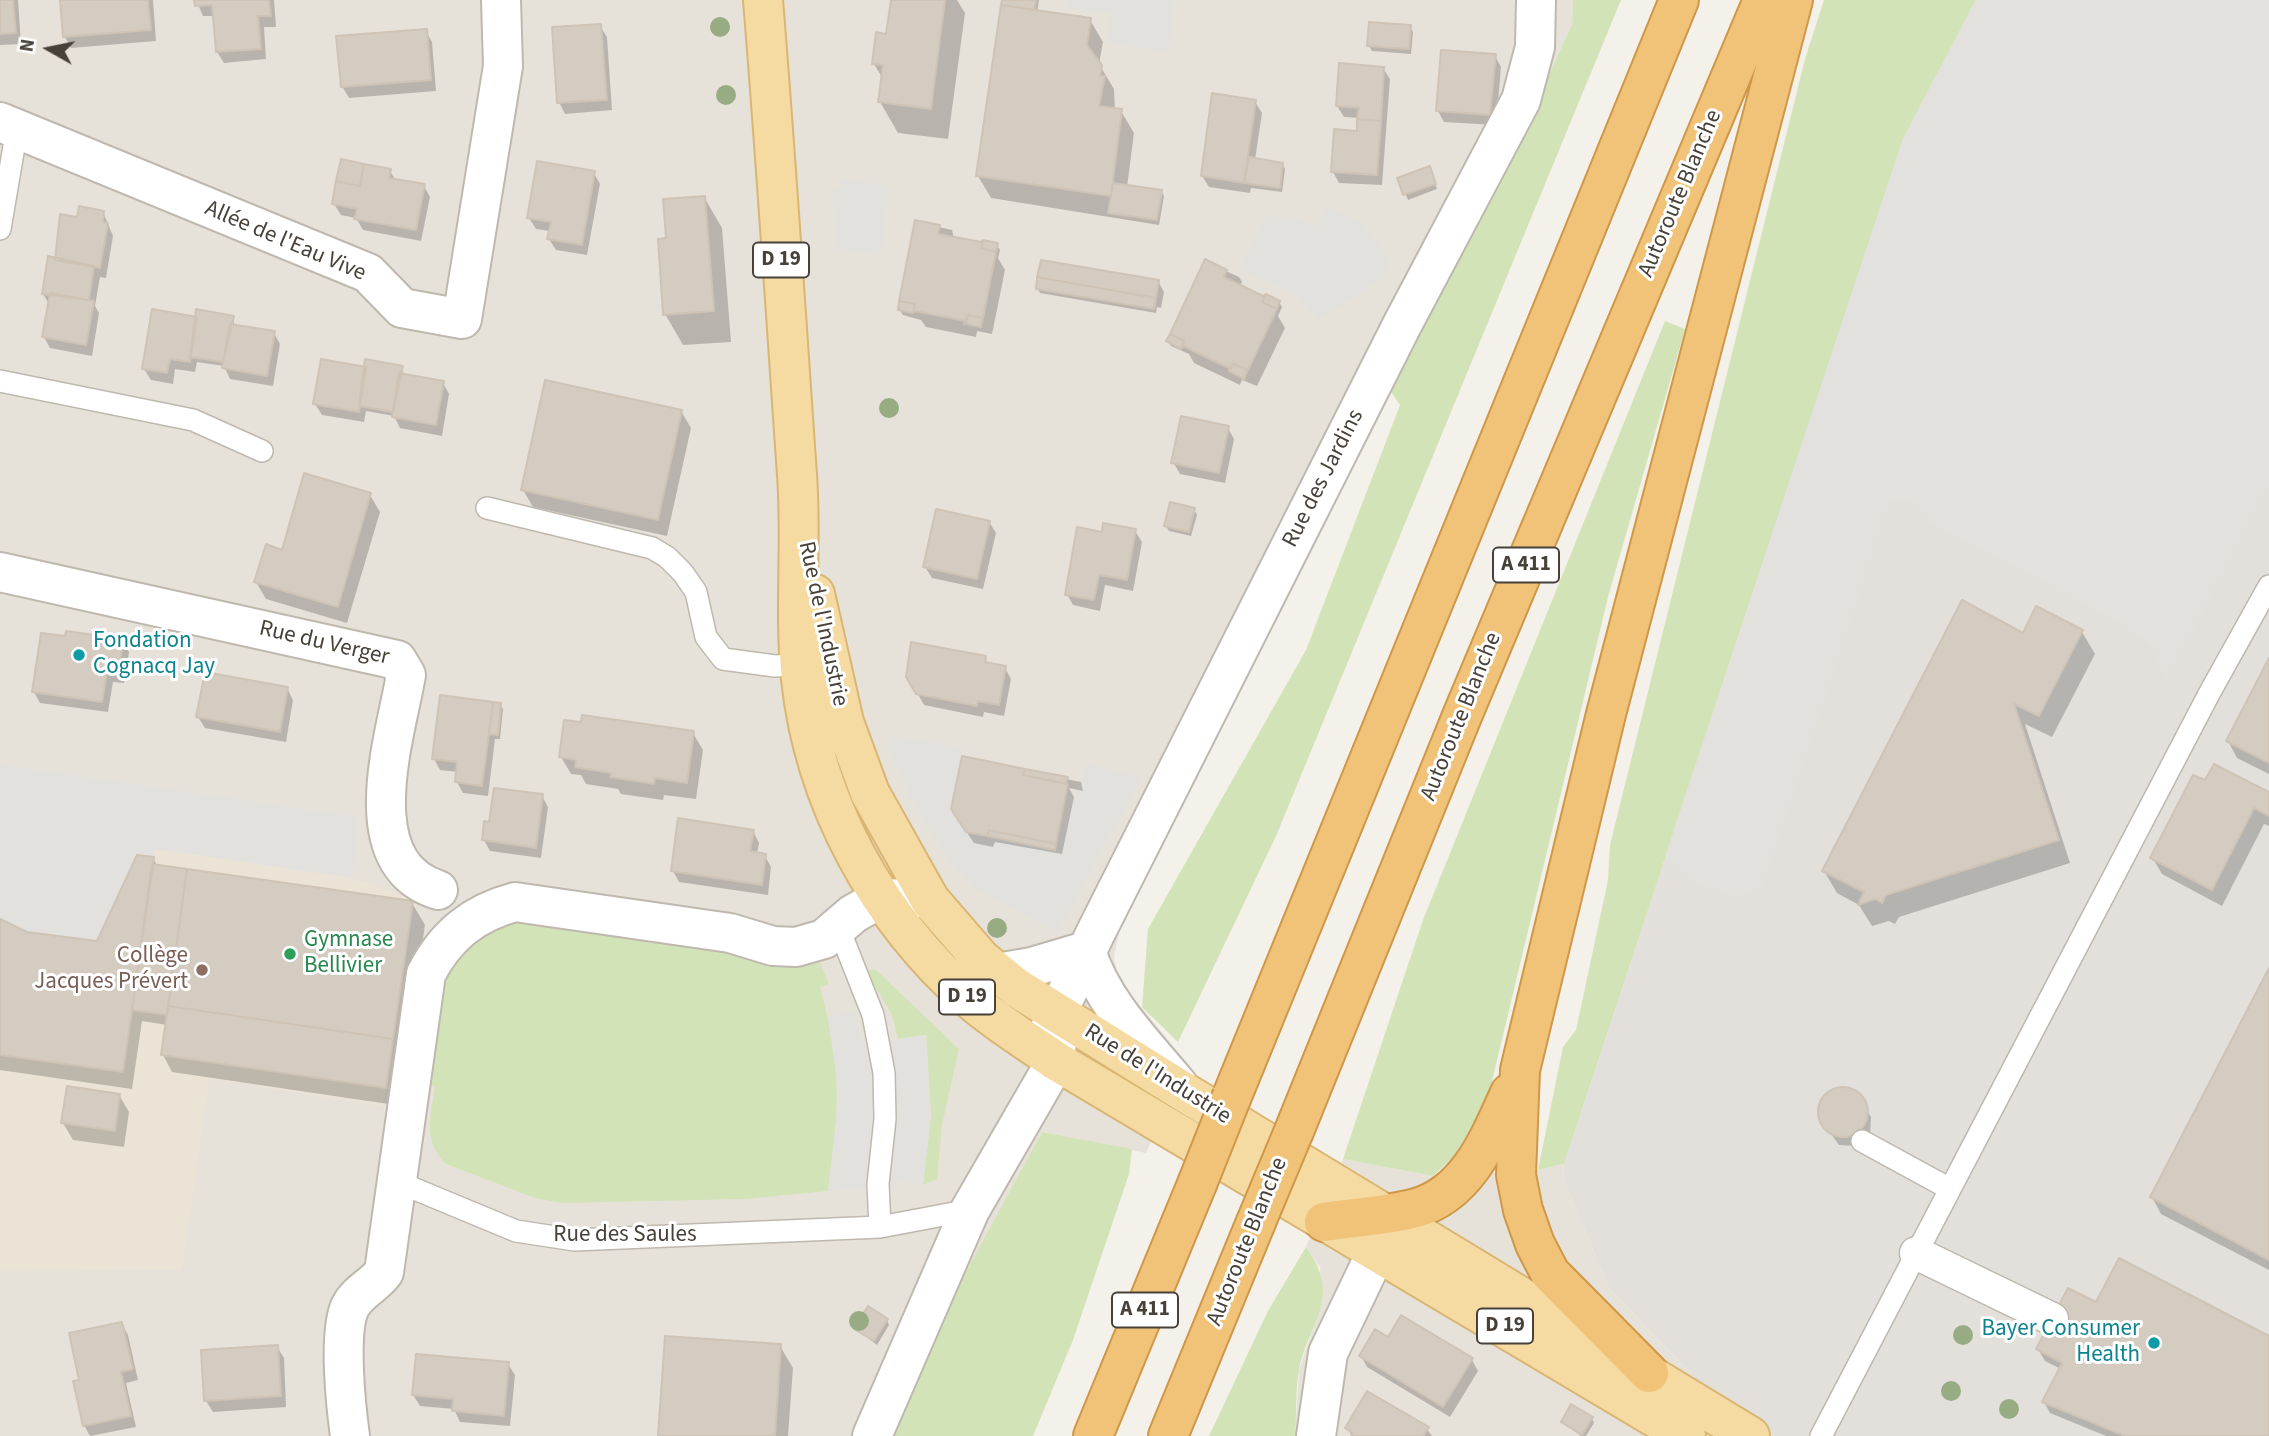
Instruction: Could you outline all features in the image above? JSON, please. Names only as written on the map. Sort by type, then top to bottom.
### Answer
[{"type":"highway","name":"A 411","points":[[1093,1436],[1679,0]]},
{"type":"highway","name":"Autoroute Blanche","points":[[1168,1436],[1462,716],[1763,0]]},
{"type":"highway","points":[[1324,1222],[1416,1208],[1436,1200],[1455,1185],[1485,1146],[1520,1070],[1606,714],[1793,0]]},
{"type":"highway","points":[[1520,1070],[1516,1175],[1523,1210],[1535,1244],[1550,1273],[1649,1373]]},
{"type":"main road","name":"Rue de l'Industrie","points":[[763,0],[800,520],[815,664],[806,713],[818,766],[840,822],[858,914],[925,956],[986,1012],[1048,1055],[1376,1253],[1503,1324],[1684,1435]]},
{"type":"main road","name":"Rue de l'Industrie","points":[[815,664],[844,722],[866,784],[900,851],[930,900],[967,946],[997,973],[1184,1093],[1750,1436]]},
{"type":"street","name":"Allée de l'Eau Vive","points":[[8,126],[368,273],[402,308],[462,319],[503,66],[501,0]]},
{"type":"street","name":"Rue des Jardins","points":[[1048,1055],[1057,1013],[1086,951],[1402,325],[1521,100],[1535,47],[1536,0]]},
{"type":"street","name":"Rue du Verger","points":[[0,572],[397,660],[406,675],[390,771],[387,838],[402,867],[420,883],[438,890],[730,933],[784,947],[816,943],[858,914]]},
{"type":"street","name":"Rue du Verger","points":[[398,1182],[438,890]]},
{"type":"street","points":[[858,914],[930,900]]},
{"type":"street","name":"Rue du Verger","points":[[426,974],[440,950],[464,925],[487,911],[516,902]]},
{"type":"street","points":[[997,973],[1031,967],[1086,951],[1098,982],[1116,1010],[1184,1093]]},
{"type":"street","points":[[872,1436],[970,1209],[1048,1055]]},
{"type":"street","points":[[350,1436],[345,1380],[347,1318],[357,1296],[384,1272],[398,1182]]},
{"type":"street","points":[[1316,1436],[1328,1353],[1376,1253]]},
{"type":"street","points":[[1916,1253],[2052,1319]]},
{"type":"lane","points":[[0,229],[8,126]]},
{"type":"lane","points":[[0,381],[193,420],[262,451]]},
{"type":"lane","points":[[487,508],[652,548],[667,558],[696,592],[706,637],[723,659],[775,666],[815,664]]},
{"type":"lane","points":[[1821,1436],[2210,692],[2269,586]]},
{"type":"lane","points":[[858,914],[884,1073],[885,1119],[878,1184],[880,1227]]},
{"type":"lane","points":[[1862,1141],[1950,1189]]},
{"type":"lane","name":"Rue des Saules","points":[[398,1182],[503,1227],[561,1239],[594,1240],[880,1227],[970,1209]]},
{"type":"shaded area","points":[[0,0],[1573,0],[1572,24],[1507,166],[1389,389],[1119,931],[1114,957],[1118,979],[1186,1062],[1146,1153],[1042,1132],[890,1436],[0,1436]]},
{"type":"shaded area","points":[[1065,0],[1175,0],[1168,52],[1107,43],[1111,14],[1069,8]]},
{"type":"shaded area","points":[[1976,0],[2269,0],[2269,1436],[1775,1436],[1718,1402],[1609,1288],[1563,1178],[1564,1164],[1903,139]]},
{"type":"shaded area","points":[[1976,0],[2269,0],[2269,483],[2167,679],[2151,646],[2125,624],[1926,519],[1921,506],[1904,497],[1888,503],[1761,888],[1738,895],[1725,893],[1685,878],[1665,857],[1903,139]]},
{"type":"shaded area","points":[[842,179],[890,186],[880,255],[837,249],[831,189],[840,190]]},
{"type":"shaded area","points":[[1328,207],[1362,222],[1391,262],[1384,277],[1320,320],[1290,292],[1238,268],[1267,215],[1295,218],[1317,227]]},
{"type":"shaded area","points":[[890,735],[963,748],[951,809],[966,832],[1055,850],[1088,763],[1141,779],[1057,933],[976,889],[950,863],[910,796],[887,749]]},
{"type":"shaded area","name":"Collège Jacques Prévert","points":[[0,764],[360,817],[352,878],[414,899],[383,1106],[209,1079],[182,1270],[0,1271]]},
{"type":"shaded area","points":[[0,764],[360,817],[352,878],[155,849],[154,857],[137,855],[97,941],[27,932],[0,919]]},
{"type":"shaded area","points":[[856,1011],[863,1044],[926,1035],[931,1115],[923,1185],[896,1181],[895,1187],[828,1191],[839,1094],[828,1018]]},
{"type":"shaded area","points":[[1343,1159],[1433,1176],[1538,1170],[1564,1164],[1563,1178],[1609,1288],[1718,1402],[1775,1436],[1295,1436],[1299,1370],[1322,1302],[1320,1267],[1306,1247]]},
{"type":"green space","points":[[1573,0],[1621,0],[1276,836],[1178,1042],[1142,1007],[1148,929],[1306,650],[1400,405],[1389,389],[1507,166],[1572,24]]},
{"type":"green space","points":[[1824,0],[1976,0],[1903,139],[1564,1164],[1538,1170],[1563,1047],[1576,1030],[1608,880],[1610,845],[1805,59]]},
{"type":"green space","points":[[1665,321],[1685,329],[1608,597],[1487,1102],[1454,1156],[1433,1176],[1343,1159],[1423,920]]},
{"type":"green space","points":[[518,920],[721,949],[778,967],[802,967],[820,962],[829,984],[820,987],[832,1042],[837,1089],[835,1136],[828,1191],[745,1199],[562,1203],[535,1198],[446,1164],[438,1155],[431,1137],[430,1117],[435,1086],[424,1084],[439,990],[466,942]]},
{"type":"green space","points":[[875,969],[959,1049],[942,1125],[937,1179],[923,1185],[931,1115],[926,1035],[898,1039],[892,1015],[866,971]]},
{"type":"green space","points":[[1042,1132],[1132,1149],[1129,1174],[1073,1340],[1033,1436],[890,1436],[947,1307]]},
{"type":"green space","points":[[1306,1247],[1317,1265],[1323,1295],[1299,1370],[1295,1436],[1209,1436],[1268,1311]]},
{"type":"building","points":[[0,0],[13,0],[16,33],[0,34]]},
{"type":"building","points":[[60,0],[148,0],[151,30],[63,37]]},
{"type":"building","points":[[194,0],[269,0],[271,16],[258,16],[261,49],[216,52],[212,5],[195,6]]},
{"type":"building","points":[[891,0],[945,0],[931,109],[878,102],[883,65],[872,64],[876,32],[886,34]]},
{"type":"building","points":[[1002,0],[1036,0],[1034,10],[1001,5]]},
{"type":"building","points":[[1001,5],[1091,18],[1087,45],[1102,65],[1100,76],[1105,76],[1099,106],[1122,109],[1111,196],[976,176]]},
{"type":"building","points":[[1369,22],[1411,25],[1409,49],[1367,46]]},
{"type":"building","points":[[601,24],[607,100],[557,103],[552,27]]},
{"type":"building","points":[[427,29],[431,80],[341,87],[336,36]]},
{"type":"building","points":[[1441,50],[1496,54],[1490,115],[1436,111]]},
{"type":"building","points":[[1339,63],[1384,67],[1381,121],[1357,119],[1359,108],[1336,106]]},
{"type":"building","points":[[1212,93],[1256,100],[1244,183],[1201,176]]},
{"type":"building","points":[[1357,119],[1381,121],[1377,175],[1331,172],[1334,129],[1357,131]]},
{"type":"building","points":[[1249,157],[1283,163],[1280,188],[1244,183]]},
{"type":"building","points":[[341,159],[364,164],[360,186],[336,181]]},
{"type":"building","points":[[537,161],[595,171],[582,245],[547,239],[551,222],[527,218]]},
{"type":"building","points":[[364,164],[391,169],[389,178],[425,184],[416,230],[354,219],[357,209],[332,204],[336,181],[360,186]]},
{"type":"building","points":[[1430,166],[1436,184],[1403,195],[1397,178]]},
{"type":"building","points":[[1113,183],[1162,190],[1157,220],[1108,213]]},
{"type":"building","points":[[705,196],[714,311],[663,315],[658,239],[666,238],[663,199]]},
{"type":"building","points":[[79,206],[104,211],[103,222],[108,223],[100,268],[55,260],[60,214],[77,217]]},
{"type":"building","points":[[915,220],[940,225],[938,234],[981,242],[983,240],[981,248],[996,252],[983,318],[968,315],[964,324],[965,321],[915,311],[913,313],[915,304],[899,301]]},
{"type":"building","points":[[983,240],[998,243],[996,252],[981,248]]},
{"type":"building","points":[[48,256],[94,266],[89,300],[42,294]]},
{"type":"building","points":[[1205,259],[1227,270],[1224,277],[1263,296],[1266,294],[1262,302],[1277,309],[1248,370],[1233,364],[1229,371],[1229,368],[1183,346],[1181,349],[1184,341],[1170,334]]},
{"type":"building","points":[[1041,260],[1159,280],[1156,298],[1037,277]]},
{"type":"building","points":[[1037,277],[1156,298],[1154,309],[1036,289]]},
{"type":"building","points":[[50,293],[94,301],[86,345],[42,337]]},
{"type":"building","points":[[1266,294],[1280,301],[1277,309],[1262,302]]},
{"type":"building","points":[[899,301],[915,304],[913,313],[898,310]]},
{"type":"building","points":[[152,309],[197,317],[190,362],[170,359],[167,373],[142,369]]},
{"type":"building","points":[[196,309],[234,316],[223,362],[190,357]]},
{"type":"building","points":[[968,315],[983,318],[981,327],[966,324]]},
{"type":"building","points":[[230,324],[275,331],[267,376],[222,368]]},
{"type":"building","points":[[1170,334],[1184,341],[1181,349],[1166,341]]},
{"type":"building","points":[[321,359],[366,367],[359,412],[313,404]]},
{"type":"building","points":[[365,359],[403,366],[393,412],[359,406]]},
{"type":"building","points":[[1233,364],[1248,370],[1244,379],[1229,371]]},
{"type":"building","points":[[399,373],[444,381],[436,425],[392,417]]},
{"type":"building","points":[[545,380],[682,410],[658,520],[521,490]]},
{"type":"building","points":[[1181,416],[1229,426],[1219,473],[1171,463]]},
{"type":"building","points":[[304,473],[371,493],[338,607],[254,582],[266,544],[282,550]]},
{"type":"building","points":[[1170,502],[1195,508],[1189,532],[1164,526]]},
{"type":"building","points":[[936,509],[990,521],[977,579],[923,567]]},
{"type":"building","points":[[1103,523],[1136,529],[1127,580],[1099,575],[1094,600],[1065,595],[1077,527],[1102,532]]},
{"type":"building","points":[[1962,600],[2023,633],[2036,606],[2083,630],[2039,716],[2014,704],[2059,840],[1886,895],[1882,903],[1875,899],[1858,905],[1864,892],[1822,871]]},
{"type":"building","name":"Fondation Cognacq Jay","points":[[66,631],[123,639],[119,672],[107,671],[102,702],[32,692],[41,633],[65,636]]},
{"type":"building","points":[[911,642],[986,656],[985,662],[1006,666],[999,705],[978,701],[977,706],[916,694],[906,677]]},
{"type":"building","points":[[2269,658],[2269,763],[2226,741]]},
{"type":"building","points":[[205,672],[288,687],[280,732],[196,717]]},
{"type":"building","points":[[440,695],[493,702],[482,786],[455,782],[457,762],[432,759]]},
{"type":"building","points":[[493,702],[501,703],[498,735],[489,734]]},
{"type":"building","points":[[582,715],[694,731],[687,783],[655,778],[654,784],[610,777],[611,773],[575,767],[576,760],[559,757],[564,720],[581,722]]},
{"type":"building","points":[[962,756],[1025,769],[1023,775],[1068,784],[1056,844],[989,830],[987,836],[966,832],[951,809]]},
{"type":"building","points":[[2214,764],[2269,792],[2269,816],[2254,808],[2212,890],[2150,858],[2193,775],[2205,780]]},
{"type":"building","points":[[1025,769],[1068,777],[1066,784],[1023,775]]},
{"type":"building","points":[[494,788],[543,794],[536,848],[482,840],[484,821],[489,822]]},
{"type":"building","points":[[678,818],[754,830],[750,851],[766,854],[762,885],[671,871]]},
{"type":"building","points":[[989,830],[1056,844],[1055,850],[987,836]]},
{"type":"building","points":[[137,855],[154,857],[123,1072],[0,1055],[0,919],[27,932],[97,941]]},
{"type":"building","points":[[152,864],[187,869],[167,1015],[132,1010]]},
{"type":"building","name":"Gymnase Bellivier","points":[[187,869],[413,901],[393,1039],[168,1006]]},
{"type":"building","points":[[2269,968],[2269,1260],[2150,1197]]},
{"type":"building","points":[[168,1006],[393,1039],[386,1088],[161,1055]]},
{"type":"building","points":[[67,1086],[120,1094],[115,1131],[61,1123]]},
{"type":"building","points":[[1843,1087],[1860,1095],[1868,1112],[1860,1129],[1843,1137],[1826,1129],[1818,1112],[1826,1095]]},
{"type":"building","name":"Bayer Consumer Health","points":[[2119,1258],[2269,1336],[2269,1436],[2125,1436],[2042,1402],[2062,1363],[2036,1349],[2068,1288],[2096,1302]]},
{"type":"building","points":[[868,1306],[888,1319],[874,1341],[854,1329]]},
{"type":"building","points":[[1401,1315],[1473,1358],[1443,1407],[1359,1356],[1375,1329],[1388,1337]]},
{"type":"building","points":[[122,1322],[133,1369],[121,1372],[131,1416],[83,1426],[73,1381],[79,1380],[69,1333]]},
{"type":"building","points":[[665,1336],[781,1344],[775,1436],[658,1436]]},
{"type":"building","points":[[278,1345],[281,1396],[204,1401],[201,1350]]},
{"type":"building","points":[[416,1354],[509,1362],[504,1416],[452,1411],[453,1399],[412,1395]]},
{"type":"building","points":[[1367,1391],[1429,1427],[1423,1436],[1351,1436],[1353,1433],[1345,1428]]},
{"type":"building","points":[[1571,1404],[1593,1417],[1582,1435],[1561,1422]]},
{"type":"place","name":"Fondation Cognacq Jay","points":[[79,655]]},
{"type":"place","name":"Gymnase Bellivier","points":[[290,954]]},
{"type":"place","name":"Collège Jacques Prévert","points":[[202,970]]},
{"type":"place","name":"Bayer Consumer Health","points":[[2154,1343]]}]
